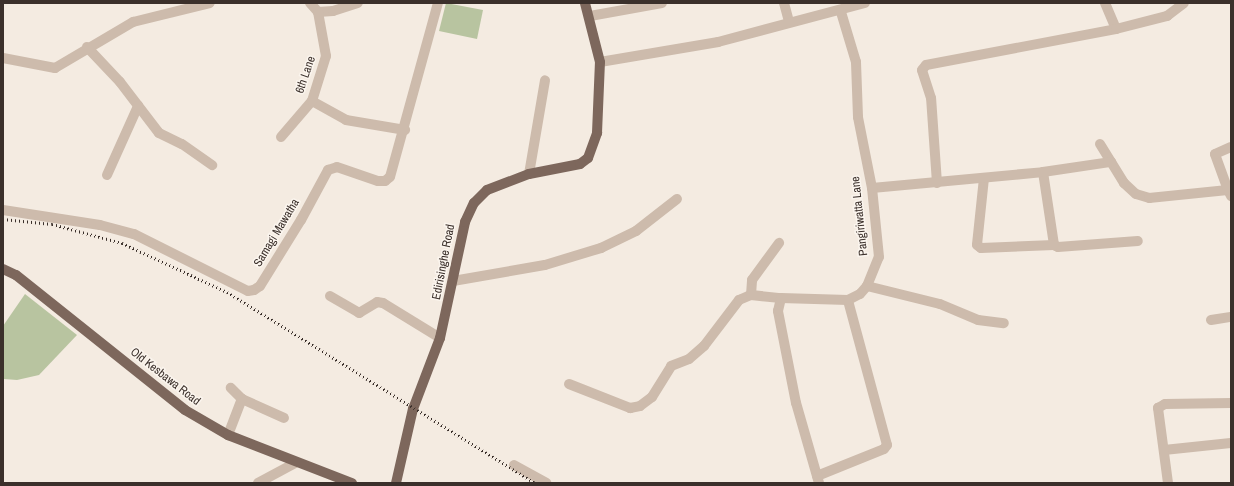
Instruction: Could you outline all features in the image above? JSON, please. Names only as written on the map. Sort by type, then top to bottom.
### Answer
[{"type":"main road","name":"Edirisinghe Road","points":[[396,483],[413,409],[440,338],[465,222],[474,203],[487,190],[529,174],[580,164],[588,158],[597,133],[600,62],[590,16],[585,3]]},
{"type":"main road","name":"Old Kesbawa Road","points":[[3,269],[16,275],[185,410],[228,435],[295,463],[352,483]]},
{"type":"street","points":[[3,58],[55,68],[87,47],[133,22],[210,3]]},
{"type":"street","points":[[310,3],[318,12],[334,11],[358,3]]},
{"type":"street","name":"Samagi Mawatha","points":[[3,210],[100,225],[134,234],[248,291],[254,290],[260,286],[301,220],[328,170],[337,167],[385,181],[390,177],[405,130],[438,3]]},
{"type":"street","points":[[590,16],[662,3]]},
{"type":"street","points":[[784,3],[789,22]]},
{"type":"street","points":[[600,62],[718,42],[789,22],[841,12],[865,3]]},
{"type":"street","points":[[1105,3],[1116,29]]},
{"type":"street","points":[[937,183],[931,98],[922,70],[926,65],[1116,29],[1168,16],[1184,3]]},
{"type":"street","name":"6th Lane","points":[[281,137],[312,101],[326,56],[318,12]]},
{"type":"street","name":"Pangiriwatta Lane","points":[[841,12],[856,62],[858,117],[872,188],[879,257],[867,286],[860,294],[848,300]]},
{"type":"street","points":[[87,47],[138,106],[159,133],[182,144],[212,165]]},
{"type":"street","points":[[529,174],[545,80]]},
{"type":"street","points":[[312,101],[346,120],[405,130]]},
{"type":"street","points":[[107,175],[138,106]]},
{"type":"street","points":[[1100,144],[1124,183],[1136,194],[1148,198],[1230,193],[1216,154],[1231,147]]},
{"type":"street","points":[[872,188],[1043,172],[1111,162]]},
{"type":"street","points":[[1043,172],[1054,245]]},
{"type":"street","points":[[984,178],[977,245],[981,248],[1054,245],[1058,247],[1138,241]]},
{"type":"street","points":[[453,281],[545,266],[600,248],[636,231],[677,199]]},
{"type":"street","points":[[751,295],[752,280],[779,243]]},
{"type":"street","points":[[867,286],[940,304],[978,320],[1004,324]]},
{"type":"street","points":[[569,384],[630,408],[640,406],[652,397],[671,366],[689,359],[704,346],[739,300],[751,295],[780,298],[848,300],[887,445],[884,450],[818,479],[796,403],[778,327],[780,298]]},
{"type":"street","points":[[330,296],[359,313],[377,302],[383,303],[440,338]]},
{"type":"street","points":[[1211,320],[1231,317]]},
{"type":"street","points":[[231,388],[242,399],[284,418]]},
{"type":"street","points":[[228,435],[242,399]]},
{"type":"street","points":[[1168,483],[1158,408],[1165,404],[1231,403]]},
{"type":"street","points":[[1164,450],[1231,443]]},
{"type":"street","points":[[258,483],[295,463]]},
{"type":"street","points":[[514,465],[546,483]]},
{"type":"green space","points":[[446,3],[483,10],[477,39],[439,31]]},
{"type":"green space","points":[[25,294],[77,335],[39,375],[17,380],[4,379],[3,326]]},
{"type":"railway","points":[[3,219],[52,224],[122,243],[227,292],[535,483]]}]
